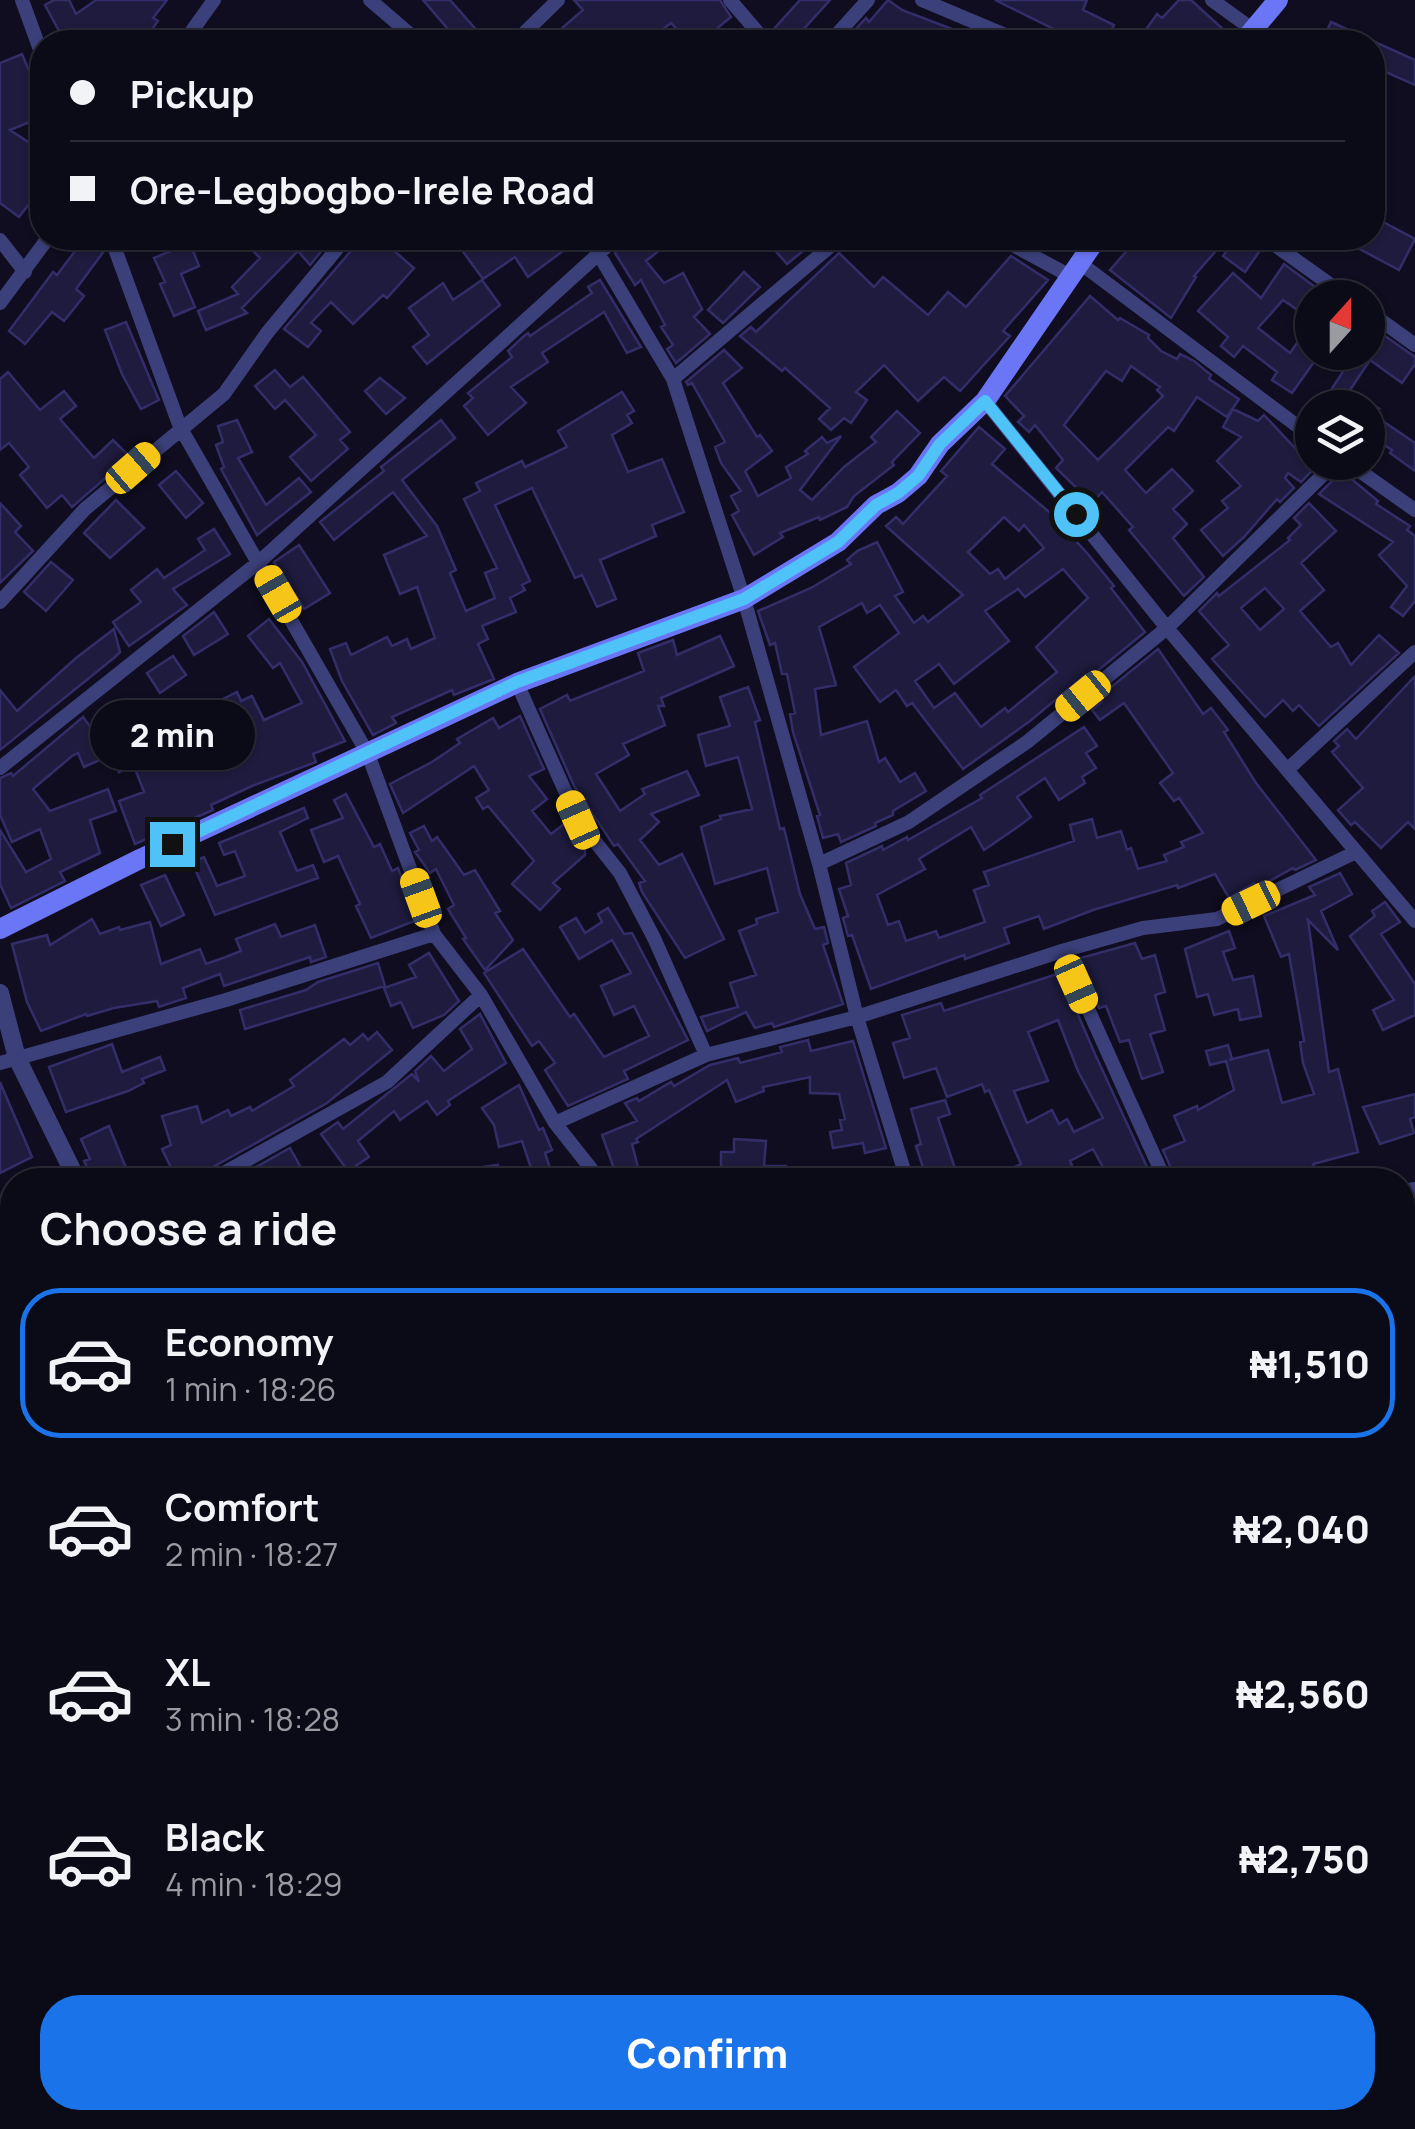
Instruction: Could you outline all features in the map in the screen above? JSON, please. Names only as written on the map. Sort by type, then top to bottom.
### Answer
[{"type":"main road","points":[[1253,30],[1278,0]]},
{"type":"main road","points":[[0,929],[517,682],[744,599],[838,542],[876,505],[918,476],[940,444],[985,401],[1089,250]]},
{"type":"street","points":[[22,0],[33,30]]},
{"type":"street","points":[[193,30],[214,0]]},
{"type":"street","points":[[370,0],[405,30]]},
{"type":"street","points":[[527,30],[558,0]]},
{"type":"street","points":[[730,0],[756,30]]},
{"type":"street","points":[[841,30],[868,0]]},
{"type":"street","points":[[922,0],[993,30]]},
{"type":"street","points":[[1212,0],[1242,30]]},
{"type":"street","points":[[0,240],[24,272]]},
{"type":"street","points":[[0,303],[40,250]]},
{"type":"street","points":[[115,250],[180,427],[368,754],[434,934],[481,996],[555,1123],[591,1168]]},
{"type":"street","points":[[0,602],[85,509],[224,394],[267,333],[336,250]]},
{"type":"street","points":[[673,378],[826,250]]},
{"type":"street","points":[[1028,250],[1075,270],[1295,426]]},
{"type":"street","points":[[1282,250],[1324,280]]},
{"type":"street","points":[[0,768],[259,562],[600,251],[673,378],[744,599],[903,1168]]},
{"type":"street","points":[[1385,323],[1415,345]]},
{"type":"street","points":[[985,401],[1167,628],[1415,921]]},
{"type":"street","points":[[819,864],[909,822],[998,762],[1167,628],[1318,480]]},
{"type":"street","points":[[1372,480],[1415,510]]},
{"type":"street","points":[[1287,770],[1415,652]]},
{"type":"street","points":[[517,682],[578,820],[620,873],[706,1055]]},
{"type":"street","points":[[555,1123],[706,1055],[858,1016],[1144,928],[1217,919],[1354,853]]},
{"type":"street","points":[[9,1061],[226,1000],[434,934]]},
{"type":"street","points":[[1062,951],[1159,1168]]},
{"type":"street","points":[[0,993],[9,1061],[70,1168]]},
{"type":"street","points":[[233,1168],[387,1082],[481,996]]},
{"type":"building","points":[[54,0],[69,0],[76,14],[96,0],[167,0],[153,18],[158,21],[152,30],[59,30],[45,5]]},
{"type":"building","points":[[423,0],[450,0],[476,30],[449,30]]},
{"type":"building","points":[[574,0],[720,0],[731,17],[715,30],[677,30],[671,23],[662,30],[560,30],[583,10]]},
{"type":"building","points":[[800,0],[830,0],[803,30],[773,30]]},
{"type":"building","points":[[888,0],[902,10],[954,30],[855,30],[866,18],[869,22]]},
{"type":"building","points":[[995,0],[1087,0],[1083,10],[1114,25],[1113,30],[1056,30]]},
{"type":"building","points":[[1179,0],[1191,0],[1224,30],[1146,30],[1157,14],[1162,18]]},
{"type":"building","points":[[1331,22],[1349,30],[1327,30]]},
{"type":"building","points":[[1385,46],[1415,60],[1415,85],[1385,72]]},
{"type":"building","points":[[22,54],[30,73],[30,122],[10,130],[30,143],[30,203],[19,217],[0,203],[0,63]]},
{"type":"building","points":[[1385,223],[1415,239],[1399,270],[1362,250],[1385,250]]},
{"type":"building","points":[[76,250],[104,250],[76,289],[84,296],[64,321],[52,312],[25,344],[9,331],[53,272],[57,275]]},
{"type":"building","points":[[173,250],[193,250],[199,266],[181,274],[195,307],[174,316],[154,258]]},
{"type":"building","points":[[252,250],[322,250],[310,265],[298,251],[242,308],[247,313],[206,330],[198,311],[238,294],[232,287],[260,258]]},
{"type":"building","points":[[352,250],[393,250],[414,268],[387,298],[383,295],[353,324],[331,302],[311,323],[321,331],[308,347],[284,329]]},
{"type":"building","points":[[462,250],[564,250],[528,277],[515,257],[483,279]]},
{"type":"building","points":[[660,250],[646,261],[664,283],[683,273],[702,309],[694,317],[710,334],[676,363],[667,349],[673,345],[661,327],[665,325],[641,280],[635,285],[615,253]]},
{"type":"building","points":[[775,250],[804,250],[787,264]]},
{"type":"building","points":[[1128,250],[1217,250],[1194,276],[1171,318],[1110,270]]},
{"type":"building","points":[[1227,250],[1260,250],[1245,272],[1223,256]]},
{"type":"building","points":[[839,253],[874,287],[883,277],[928,315],[948,292],[966,307],[1011,256],[1048,280],[1003,331],[1010,336],[960,391],[944,377],[918,401],[884,365],[856,392],[867,400],[851,423],[844,418],[831,430],[819,419],[830,408],[785,368],[782,371],[740,336],[751,327],[756,332]]},
{"type":"building","points":[[1284,264],[1306,280],[1295,280],[1295,308],[1283,300],[1258,328],[1290,353],[1295,346],[1295,370],[1308,370],[1292,393],[1272,380],[1277,372],[1243,346],[1234,357],[1221,346],[1228,337],[1198,311],[1233,273],[1261,298]]},
{"type":"building","points":[[744,272],[760,287],[723,323],[708,310]]},
{"type":"building","points":[[482,280],[500,305],[427,364],[413,347],[429,335],[409,308],[443,283],[453,300]]},
{"type":"building","points":[[600,280],[641,347],[627,353],[604,312],[542,353],[548,362],[511,387],[526,403],[488,435],[464,406],[473,398],[468,393],[512,357],[508,351],[524,336],[530,336],[592,293],[588,287]]},
{"type":"building","points":[[1090,296],[1118,320],[1149,335],[1161,351],[1177,359],[1180,354],[1194,361],[1211,375],[1209,379],[1239,399],[1227,417],[1197,397],[1174,431],[1168,427],[1125,470],[1146,493],[1172,469],[1193,491],[1173,509],[1187,524],[1173,538],[1204,577],[1184,596],[1102,492],[1092,503],[1056,468],[1063,460],[1035,425],[1029,432],[1018,422],[1024,416],[1005,396]],"holes":[[[1131,366],[1160,387],[1157,390],[1163,396],[1098,460],[1064,425],[1106,371],[1122,381]]]},
{"type":"building","points":[[126,322],[159,400],[141,409],[105,330]]},
{"type":"building","points":[[1385,336],[1415,357],[1415,364],[1402,383],[1384,370]]},
{"type":"building","points":[[724,350],[742,368],[723,383],[757,437],[760,435],[772,451],[745,471],[758,496],[791,478],[786,467],[808,454],[805,451],[822,437],[827,443],[841,436],[800,490],[812,500],[876,442],[871,437],[897,411],[920,433],[892,462],[894,465],[854,496],[847,507],[780,533],[783,537],[754,555],[732,515],[739,511],[731,496],[741,491],[715,447],[725,442],[692,383],[686,382]]},
{"type":"building","points":[[275,370],[290,387],[303,377],[350,432],[340,440],[348,449],[311,481],[290,457],[316,435],[285,400],[275,409],[255,386]]},
{"type":"building","points":[[1344,370],[1363,370],[1350,390],[1331,390]]},
{"type":"building","points":[[8,372],[40,410],[64,391],[76,406],[60,419],[94,458],[113,440],[130,457],[72,507],[62,495],[47,508],[20,475],[29,467],[9,443],[0,450],[0,379]]},
{"type":"building","points":[[380,378],[405,398],[386,414],[365,391]]},
{"type":"building","points":[[622,392],[634,411],[627,415],[632,423],[612,435],[628,472],[662,459],[684,512],[652,525],[656,536],[600,560],[616,599],[597,607],[582,575],[575,578],[532,488],[495,505],[530,581],[522,585],[525,590],[510,598],[516,612],[482,626],[488,639],[478,644],[494,679],[454,695],[452,690],[392,717],[396,723],[373,735],[342,681],[330,649],[346,643],[351,655],[387,637],[392,646],[407,639],[411,649],[435,638],[417,587],[400,594],[384,555],[427,536],[393,492],[334,540],[320,522],[441,420],[455,438],[402,480],[437,526],[456,570],[450,573],[466,611],[495,598],[485,573],[497,568],[464,499],[480,491],[476,483],[522,461],[525,467],[567,447],[558,431]]},
{"type":"building","points":[[1233,409],[1258,421],[1264,415],[1295,448],[1295,478],[1288,473],[1285,478],[1294,488],[1280,502],[1277,499],[1223,556],[1201,530],[1228,508],[1222,501],[1241,486],[1217,461],[1241,437],[1223,427]]},
{"type":"building","points":[[237,420],[252,452],[238,458],[266,505],[299,478],[311,492],[257,535],[221,469],[224,467],[216,445],[223,442],[218,426]]},
{"type":"building","points":[[1385,423],[1415,443],[1415,471],[1390,453],[1392,450],[1385,446]]},
{"type":"building","points":[[979,427],[1005,449],[992,464],[1048,511],[1087,553],[1145,632],[1085,681],[1083,677],[963,769],[912,703],[907,706],[896,690],[880,702],[854,667],[899,633],[880,605],[867,613],[862,603],[819,627],[836,685],[815,689],[821,735],[867,721],[879,762],[885,758],[900,782],[915,773],[926,791],[875,823],[876,826],[841,842],[838,834],[823,838],[817,816],[820,815],[793,732],[790,714],[795,713],[787,674],[782,674],[775,643],[770,645],[758,611],[811,588],[851,564],[847,560],[857,551],[877,542],[903,592],[895,596],[914,623],[923,616],[928,622],[963,595],[886,526],[896,517],[903,524],[947,476],[941,471]],"holes":[[[1004,517],[1019,531],[1024,525],[1044,548],[1005,579],[998,569],[990,574],[968,552]],[[1063,569],[1088,598],[1036,647],[1057,672],[1008,712],[1005,708],[981,727],[955,693],[934,708],[915,681],[939,664],[954,684],[1009,641],[985,611],[1018,589],[1025,597]]]},
{"type":"building","points":[[176,471],[203,503],[186,518],[159,485]]},
{"type":"building","points":[[1333,480],[1353,480],[1378,501],[1376,504],[1410,526],[1407,530],[1415,536],[1415,601],[1403,616],[1391,607],[1407,586],[1379,555],[1393,542],[1319,494]]},
{"type":"building","points":[[116,500],[144,528],[110,558],[84,533]]},
{"type":"building","points":[[0,503],[21,526],[15,532],[33,551],[0,583]]},
{"type":"building","points":[[1309,503],[1336,531],[1301,563],[1324,590],[1300,611],[1331,647],[1338,643],[1351,665],[1379,635],[1399,653],[1319,726],[1299,705],[1293,711],[1283,700],[1265,717],[1212,659],[1229,645],[1199,611],[1217,593],[1219,596],[1290,540],[1301,525],[1294,518]],"holes":[[[1265,588],[1284,609],[1260,630],[1241,608]]]},
{"type":"building","points":[[214,529],[230,554],[173,589],[187,605],[129,646],[113,622],[141,602],[131,590],[157,569],[164,578],[205,550],[198,539]]},
{"type":"building","points":[[299,545],[330,593],[304,609],[296,595],[291,598],[284,587],[288,584],[274,562]]},
{"type":"building","points":[[51,562],[73,580],[46,611],[24,592]]},
{"type":"building","points":[[214,612],[228,634],[194,655],[183,636]]},
{"type":"building","points":[[269,619],[302,662],[345,741],[313,754],[316,762],[252,786],[211,805],[213,810],[135,844],[119,801],[144,792],[134,766],[119,772],[113,754],[84,767],[78,753],[72,756],[33,789],[50,811],[108,789],[116,811],[90,820],[100,853],[60,872],[65,881],[11,908],[0,884],[0,830],[26,872],[51,859],[40,829],[12,842],[0,815],[0,778],[11,773],[13,776],[83,717],[95,733],[131,717],[147,751],[174,739],[169,728],[223,704],[221,700],[237,692],[241,701],[252,696],[264,720],[302,703],[280,663],[273,668],[248,636]]},
{"type":"building","points":[[114,629],[120,652],[0,750],[0,690],[17,711]]},
{"type":"building","points":[[720,636],[734,666],[661,698],[664,706],[658,706],[665,725],[623,744],[629,755],[596,774],[620,811],[645,794],[642,789],[687,771],[699,795],[651,814],[659,822],[640,840],[659,865],[682,854],[724,939],[685,958],[642,892],[639,883],[645,881],[618,844],[614,846],[574,786],[540,709],[567,695],[570,701],[644,671],[638,653],[673,640],[677,655]]},
{"type":"building","points":[[1158,649],[1203,714],[1211,708],[1228,730],[1224,732],[1256,783],[1316,860],[1257,888],[1254,883],[1229,898],[1215,874],[1093,910],[1044,929],[1039,916],[1004,928],[1009,943],[871,989],[843,918],[848,916],[839,889],[851,885],[846,863],[882,846],[883,850],[907,837],[908,840],[982,798],[980,795],[1084,727],[1097,746],[1086,753],[1096,768],[1082,777],[1085,783],[1059,800],[1045,778],[1017,797],[1031,817],[984,850],[971,827],[919,859],[925,869],[877,895],[888,925],[899,921],[906,941],[936,931],[939,938],[985,922],[974,890],[989,885],[984,872],[1074,841],[1070,825],[1092,819],[1097,838],[1121,831],[1138,869],[1167,861],[1164,855],[1203,833],[1179,798],[1174,801],[1160,783],[1173,773],[1124,703],[1100,720],[1092,710],[1102,702],[1099,697]]},
{"type":"building","points":[[173,656],[186,675],[160,693],[147,673]]},
{"type":"building","points":[[1415,676],[1415,829],[1408,822],[1381,848],[1338,810],[1363,788],[1332,752],[1339,746],[1334,741],[1347,729],[1356,739]]},
{"type":"building","points":[[748,687],[760,720],[755,722],[780,829],[784,828],[800,894],[815,929],[824,927],[828,943],[823,945],[843,1004],[774,1027],[772,1023],[755,1028],[746,1012],[707,1031],[701,1017],[738,1007],[730,983],[756,975],[739,931],[757,924],[756,919],[778,912],[767,868],[715,884],[701,827],[721,819],[720,816],[752,809],[738,757],[706,766],[698,735],[730,726],[720,697]]},
{"type":"building","points":[[520,716],[544,769],[529,776],[547,799],[532,811],[551,834],[564,824],[585,850],[585,855],[553,883],[560,889],[540,910],[512,884],[534,861],[488,806],[483,809],[476,798],[489,790],[474,766],[403,813],[390,784],[432,762],[460,743],[457,739],[493,718],[499,728]]},
{"type":"building","points":[[346,794],[374,847],[380,844],[392,871],[398,868],[417,920],[371,938],[338,856],[324,862],[311,830],[343,818],[334,800]]},
{"type":"building","points":[[304,808],[308,818],[280,832],[297,871],[313,865],[318,878],[215,915],[192,862],[204,857],[217,886],[245,876],[235,851],[224,855],[219,843]]},
{"type":"building","points":[[424,826],[432,841],[437,837],[464,875],[475,870],[513,940],[485,970],[448,909],[454,905],[436,869],[430,873],[415,852],[419,850],[410,833]]},
{"type":"building","points":[[1340,873],[1352,894],[1321,911],[1338,950],[1308,920],[1329,1072],[1338,1069],[1358,1152],[1313,1164],[1315,1168],[1171,1168],[1163,1150],[1185,1141],[1174,1116],[1197,1106],[1198,1110],[1234,1090],[1226,1061],[1210,1065],[1206,1051],[1228,1045],[1232,1059],[1229,1060],[1268,1050],[1282,1103],[1314,1094],[1303,1063],[1300,1042],[1304,1041],[1289,954],[1281,957],[1264,916],[1315,895],[1309,887]]},
{"type":"building","points":[[165,875],[184,915],[161,926],[141,885]]},
{"type":"building","points":[[1385,902],[1400,922],[1381,934],[1415,984],[1415,1015],[1383,1030],[1373,1010],[1394,1000],[1350,936],[1375,916],[1372,911]]},
{"type":"building","points":[[608,908],[624,934],[632,933],[688,1040],[624,1071],[628,1079],[568,1106],[545,1070],[555,1063],[539,1041],[532,1046],[484,973],[523,949],[570,1017],[574,1014],[604,1057],[649,1036],[634,1006],[614,1015],[601,986],[631,973],[612,940],[579,959],[560,927],[576,918],[585,933],[602,922],[598,914]]},
{"type":"building","points":[[92,919],[100,934],[150,922],[161,964],[200,949],[206,964],[241,951],[236,939],[275,924],[281,937],[315,925],[326,957],[311,962],[310,957],[224,986],[220,974],[183,988],[186,998],[159,1007],[157,1001],[114,1008],[41,1031],[27,1002],[12,944],[47,935],[50,945]]},
{"type":"building","points":[[1229,931],[1235,948],[1223,952],[1233,980],[1253,976],[1261,1016],[1240,1020],[1238,1009],[1214,1015],[1208,994],[1197,997],[1185,949]]},
{"type":"building","points":[[1135,943],[1142,959],[1155,955],[1165,992],[1155,995],[1165,1030],[1150,1034],[1163,1072],[1142,1079],[1129,1040],[1120,1042],[1106,1006],[1099,1008],[1077,959]]},
{"type":"building","points":[[429,953],[459,1001],[444,1015],[413,1028],[401,1002],[391,1006],[384,988],[416,977],[409,965]]},
{"type":"building","points":[[378,963],[385,986],[245,1029],[240,1010]]},
{"type":"building","points":[[1060,973],[1147,1168],[1103,1168],[1093,1149],[1070,1161],[1073,1168],[1013,1168],[1021,1164],[989,1090],[985,1092],[982,1084],[947,1097],[936,1068],[904,1078],[893,1043],[910,1038],[902,1015],[941,1003],[944,1011]],"holes":[[[1058,1020],[1078,1071],[1103,1118],[1074,1132],[1067,1119],[1059,1124],[1052,1110],[1027,1123],[1014,1091],[1048,1081],[1028,1032]]]},
{"type":"building","points":[[480,1014],[506,1063],[448,1101],[450,1105],[437,1115],[427,1101],[400,1120],[394,1111],[358,1141],[369,1157],[346,1168],[321,1134],[338,1122],[343,1129],[412,1074],[419,1082],[415,1071],[431,1056],[444,1071],[472,1049],[460,1029]]},
{"type":"building","points":[[377,1032],[392,1050],[327,1103],[211,1168],[171,1168],[162,1149],[171,1145],[162,1116],[197,1106],[202,1123],[228,1110],[231,1116],[250,1107],[252,1111],[294,1086],[290,1080],[344,1039],[350,1045],[363,1034],[368,1040]]},
{"type":"building","points":[[808,1040],[811,1051],[853,1041],[886,1148],[865,1153],[863,1143],[833,1148],[830,1132],[842,1130],[840,1120],[845,1119],[839,1094],[810,1093],[810,1077],[763,1087],[764,1091],[736,1102],[727,1080],[636,1139],[638,1142],[632,1144],[638,1168],[614,1168],[602,1135],[637,1121],[625,1103],[637,1098],[639,1101],[671,1082],[674,1086],[710,1065],[738,1058],[740,1063],[782,1052],[780,1047]]},
{"type":"building","points":[[112,1044],[122,1072],[160,1057],[165,1070],[142,1079],[144,1083],[128,1091],[66,1112],[49,1067]]},
{"type":"building","points":[[0,1082],[32,1157],[10,1168],[0,1168]]},
{"type":"building","points":[[519,1085],[552,1150],[545,1153],[550,1168],[531,1168],[522,1141],[499,1147],[494,1125],[482,1108]]},
{"type":"building","points":[[1415,1094],[1415,1117],[1410,1119],[1414,1133],[1380,1144],[1363,1107]]},
{"type":"building","points":[[945,1100],[950,1114],[938,1118],[955,1168],[923,1168],[911,1109]]},
{"type":"building","points":[[109,1126],[127,1168],[87,1168],[84,1161],[90,1159],[81,1139]]},
{"type":"building","points":[[734,1139],[766,1141],[764,1166],[786,1168],[721,1168],[721,1152],[734,1152]]},
{"type":"building","points":[[290,1148],[301,1168],[254,1168]]},
{"type":"route","points":[[172,844],[517,682],[744,599],[838,542],[876,505],[898,493],[918,476],[940,444],[985,401],[1076,514]]}]
